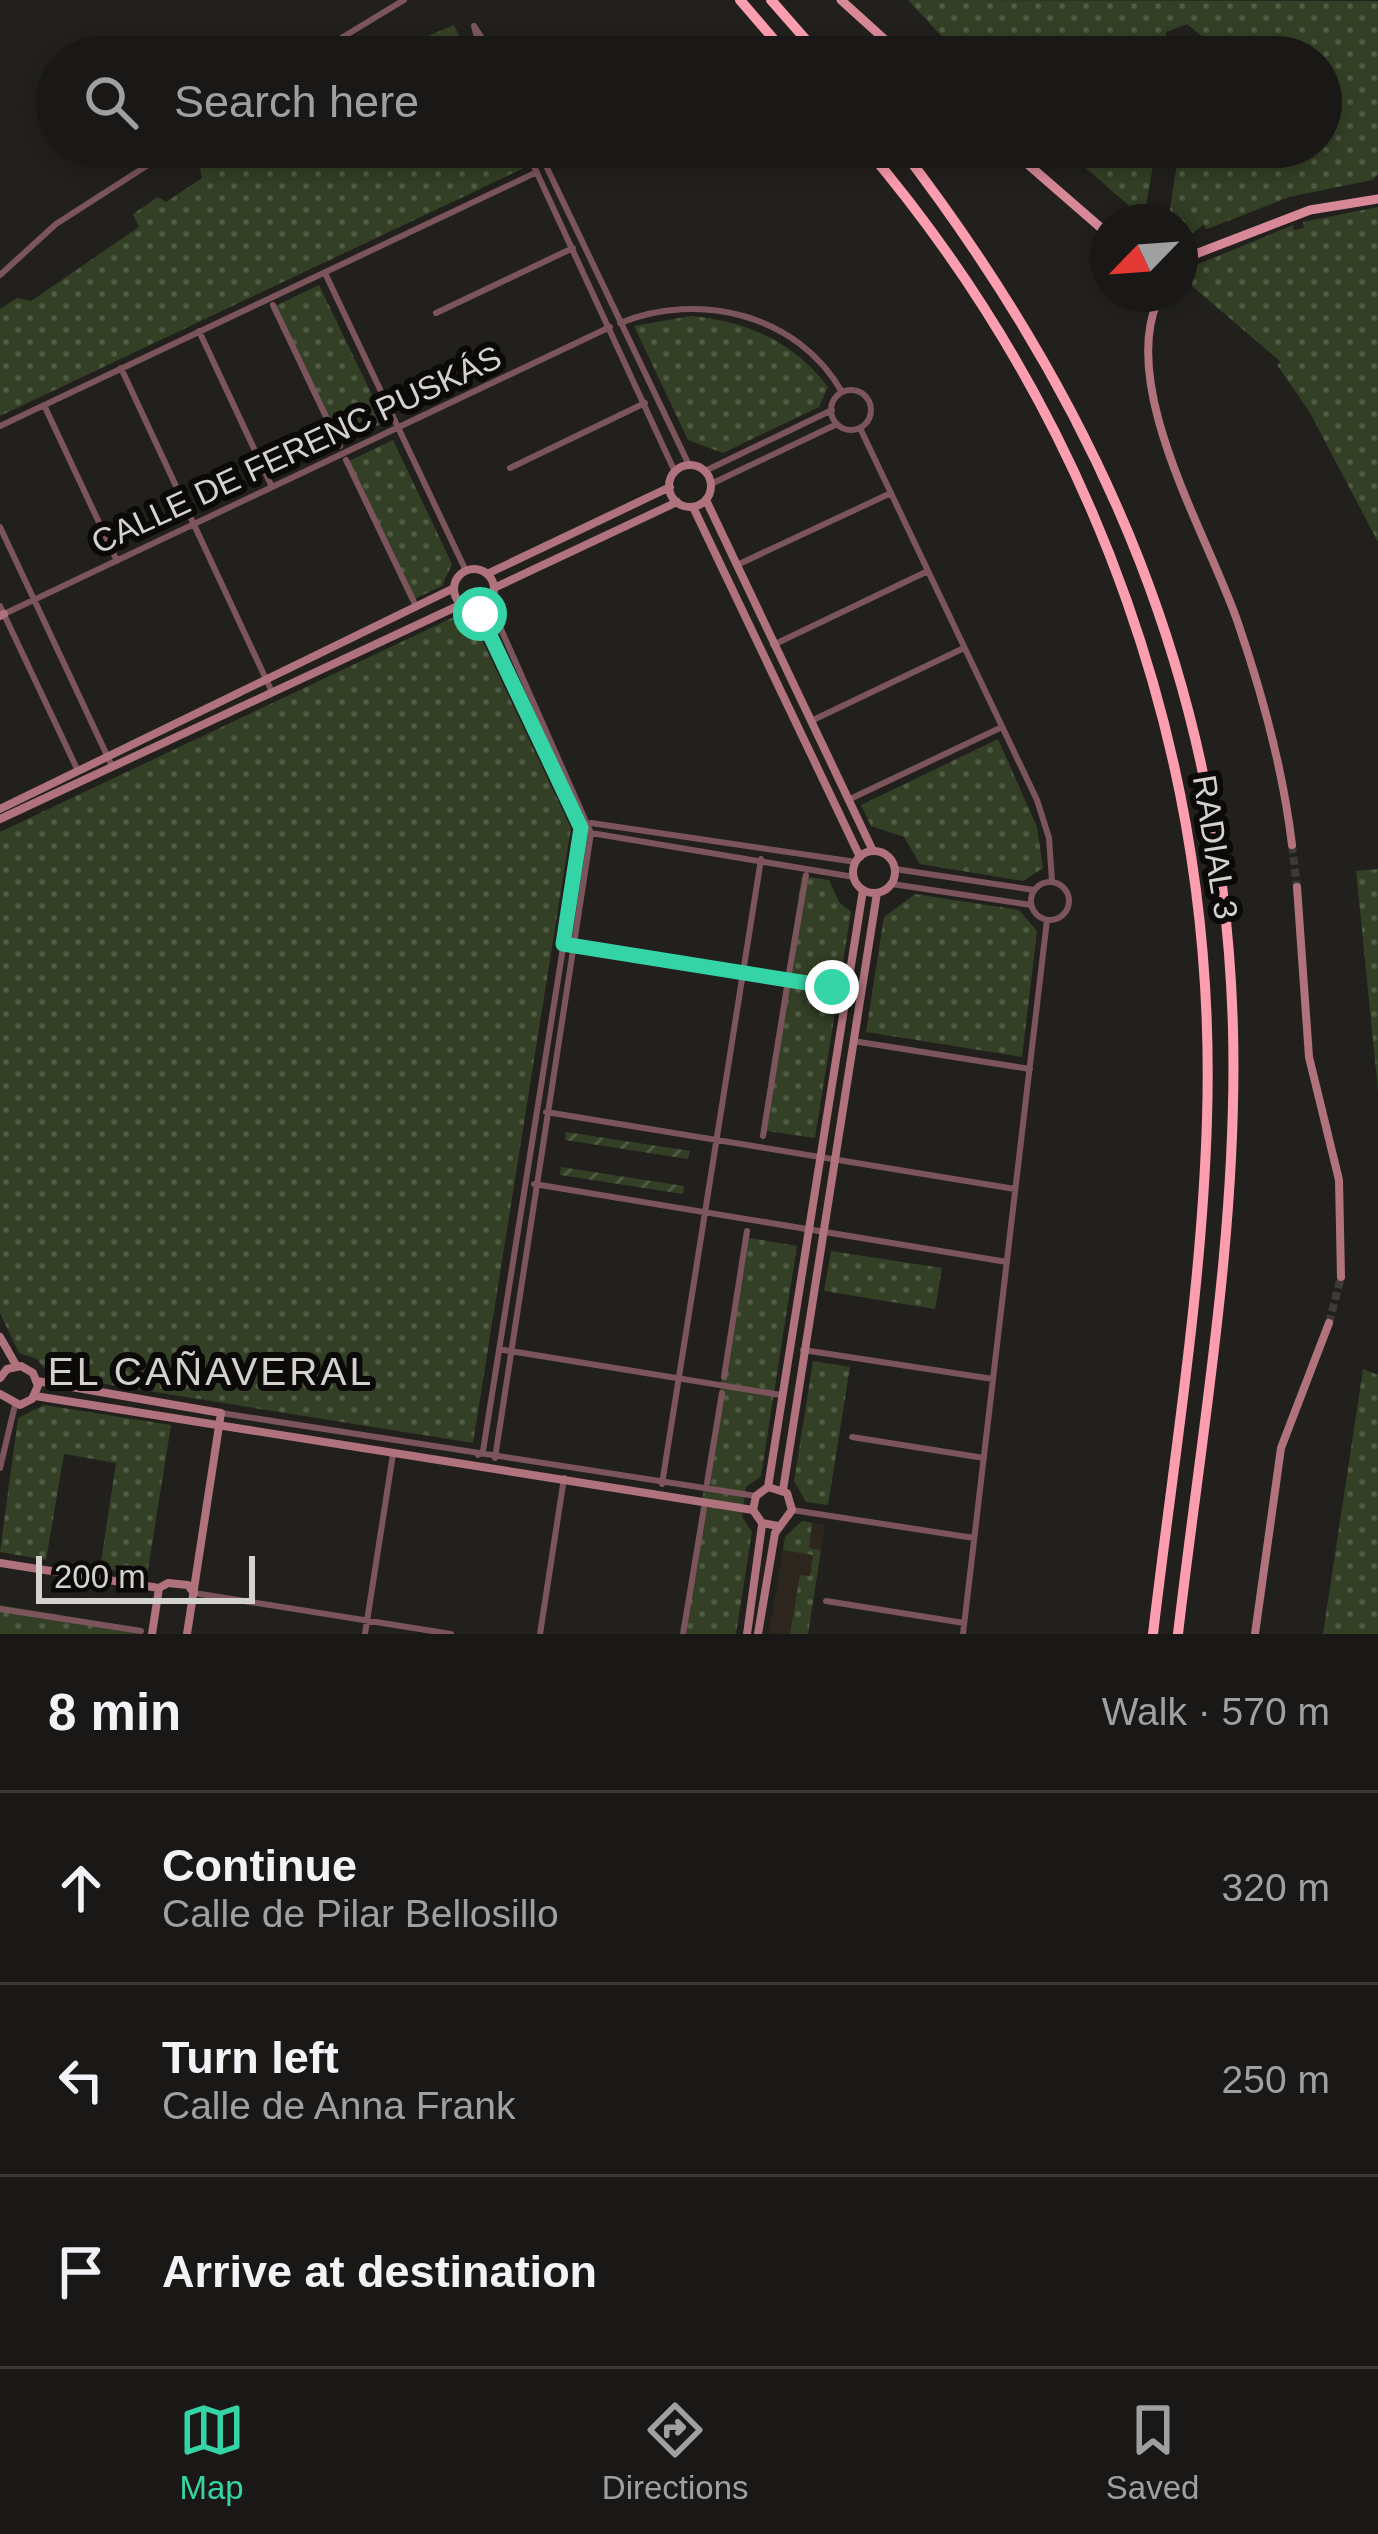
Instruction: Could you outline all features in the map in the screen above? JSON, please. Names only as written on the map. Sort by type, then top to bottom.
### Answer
[{"type":"highway","points":[[740,0],[771,36]]},
{"type":"highway","points":[[771,0],[803,36]]},
{"type":"highway","name":"RADIAL 3","points":[[882,168],[955,260],[1049,415],[1127,596],[1152,672],[1189,826],[1206,970],[1207,1120],[1153,1634]]},
{"type":"highway","name":"RADIAL 3","points":[[915,168],[1014,306],[1089,437],[1173,654],[1212,815],[1230,966],[1230,1166],[1178,1634]]},
{"type":"main road","points":[[841,0],[881,36]]},
{"type":"main road","points":[[1032,168],[1090,218]]},
{"type":"main road","points":[[1198,253],[1310,210],[1378,199]]},
{"type":"main road","points":[[1140,312],[1148,325]]},
{"type":"main road","points":[[1153,312],[1148,325],[1155,406],[1245,643],[1276,747],[1292,845]]},
{"type":"main road","points":[[676,502],[670,488],[675,472],[689,465],[705,471],[711,484],[706,500],[846,801],[873,851],[887,856],[895,869],[892,884],[877,893],[863,890]]},
{"type":"main road","points":[[269,687],[454,589],[466,571],[487,574],[670,488]]},
{"type":"main road","points":[[0,808],[462,604],[476,608],[489,602],[494,588],[676,502],[693,507],[706,500]]},
{"type":"main road","points":[[693,507],[858,859],[854,877],[863,890],[817,1229],[767,1487],[756,1496],[753,1510]]},
{"type":"main road","points":[[487,574],[494,588]]},
{"type":"main road","points":[[454,589],[462,604]]},
{"type":"main road","points":[[0,820],[80,775]]},
{"type":"main road","points":[[858,859],[873,851]]},
{"type":"main road","points":[[1297,887],[1309,1057],[1339,1180],[1341,1277]]},
{"type":"main road","points":[[828,1159],[877,893]]},
{"type":"main road","points":[[758,1634],[778,1526],[792,1510],[783,1490],[817,1229]]},
{"type":"main road","points":[[1255,1634],[1276,1468],[1329,1323]]},
{"type":"main road","points":[[0,1337],[17,1366],[30,1370],[37,1382],[35,1396]]},
{"type":"main road","points":[[0,1360],[2,1375],[17,1366]]},
{"type":"main road","points":[[37,1382],[394,1452],[753,1510],[762,1523],[747,1634]]},
{"type":"main road","points":[[0,1394],[15,1405],[35,1396],[221,1418]]},
{"type":"main road","points":[[187,1634],[221,1418]]},
{"type":"main road","points":[[767,1487],[783,1490]]},
{"type":"main road","points":[[762,1523],[778,1526]]},
{"type":"main road","points":[[0,1563],[159,1588],[168,1583],[188,1586],[194,1593]]},
{"type":"main road","points":[[152,1634],[159,1588]]},
{"type":"street","points":[[345,36],[404,0]]},
{"type":"street","points":[[0,275],[56,224],[143,168]]},
{"type":"street","points":[[534,168],[675,472]]},
{"type":"street","points":[[547,168],[689,465]]},
{"type":"street","points":[[0,426],[536,172]]},
{"type":"street","points":[[436,313],[573,248]]},
{"type":"street","points":[[325,273],[466,571]]},
{"type":"street","points":[[273,305],[340,446]]},
{"type":"street","points":[[620,322],[681,308],[746,316],[806,350],[842,392]]},
{"type":"street","name":"CALLE DE FERENC PUSKÁS","points":[[1,612],[610,327]]},
{"type":"street","points":[[199,331],[272,487]]},
{"type":"street","points":[[121,368],[269,687]]},
{"type":"street","points":[[842,392],[856,391],[868,399],[870,417],[860,428]]},
{"type":"street","points":[[705,471],[832,410],[842,392]]},
{"type":"street","points":[[510,468],[646,404]]},
{"type":"street","points":[[44,405],[117,561]]},
{"type":"street","points":[[832,410],[837,424]]},
{"type":"street","points":[[711,484],[837,424],[860,428]]},
{"type":"street","points":[[860,428],[1042,814],[1052,881]]},
{"type":"street","points":[[346,460],[413,602]]},
{"type":"street","points":[[735,566],[891,493]]},
{"type":"street","points":[[0,527],[110,761]]},
{"type":"street","points":[[773,645],[928,572]]},
{"type":"street","points":[[478,1455],[483,1451],[534,1184],[592,833],[489,602]]},
{"type":"street","points":[[476,608],[581,828],[530,1148],[503,1350],[495,1458]]},
{"type":"street","points":[[1,612],[80,775]]},
{"type":"street","points":[[809,722],[964,649]]},
{"type":"street","points":[[846,801],[1002,727]]},
{"type":"street","points":[[591,823],[858,859]]},
{"type":"street","points":[[592,833],[854,877]]},
{"type":"street","points":[[662,1484],[761,860]]},
{"type":"street","points":[[895,869],[1034,890],[1052,881]]},
{"type":"street","points":[[788,973],[806,875]]},
{"type":"street","points":[[1048,920],[1064,914],[1069,903],[1063,886],[1052,881]]},
{"type":"street","points":[[892,884],[1031,905],[1048,920]]},
{"type":"street","points":[[1031,905],[1034,890]]},
{"type":"street","points":[[963,1634],[1048,920]]},
{"type":"street","points":[[563,944],[849,990]]},
{"type":"street","points":[[763,1136],[787,987]]},
{"type":"street","points":[[853,1041],[1030,1069]]},
{"type":"street","points":[[546,1112],[1015,1189]]},
{"type":"street","points":[[534,1184],[1006,1262]]},
{"type":"street","points":[[724,1377],[747,1231]]},
{"type":"street","points":[[503,1350],[785,1396]]},
{"type":"street","points":[[803,1350],[993,1379]]},
{"type":"street","points":[[707,1483],[722,1393]]},
{"type":"street","points":[[0,1468],[15,1405]]},
{"type":"street","points":[[221,1418],[756,1496]]},
{"type":"street","points":[[852,1437],[984,1458]]},
{"type":"street","points":[[365,1634],[394,1452]]},
{"type":"street","points":[[540,1634],[564,1478]]},
{"type":"street","points":[[683,1634],[704,1508]]},
{"type":"street","points":[[792,1510],[974,1538]]},
{"type":"street","points":[[194,1593],[452,1634]]},
{"type":"street","points":[[826,1601],[964,1623]]},
{"type":"street","points":[[0,1609],[141,1631]]},
{"type":"shaded area","points":[[802,1521],[825,1525],[808,1634],[769,1634],[785,1537]]},
{"type":"green space","points":[[908,0],[1378,1],[1378,174],[1372,180],[1289,197],[1198,229],[1198,204],[1171,204],[1176,168],[1342,168],[1342,36],[1202,36],[1187,24],[1166,36],[941,36]]},
{"type":"green space","points":[[454,25],[459,36],[428,36]]},
{"type":"green space","points":[[200,168],[522,169],[0,416],[0,309],[17,298],[31,301],[139,227],[133,214],[158,197],[166,202],[202,178]]},
{"type":"green space","points":[[1086,168],[1152,168],[1146,204],[1127,204]]},
{"type":"green space","points":[[1378,207],[1378,542],[1309,411],[1277,365],[1281,362],[1198,291],[1198,264],[1293,225],[1294,230],[1304,228],[1303,222]]},
{"type":"green space","points":[[319,285],[385,422],[336,445],[271,308]]},
{"type":"green space","points":[[691,316],[750,329],[784,346],[828,387],[819,407],[723,453],[688,440],[634,326]]},
{"type":"green space","points":[[393,440],[452,564],[442,586],[410,601],[345,463]]},
{"type":"green space","points":[[456,616],[473,621],[571,828],[473,1443],[49,1375],[37,1359],[19,1353],[0,1313],[0,832]]},
{"type":"green space","points":[[998,739],[1037,827],[1043,868],[1023,881],[920,864],[904,837],[871,826],[861,805]]},
{"type":"green space","points":[[1378,869],[1378,1090],[1356,871]]},
{"type":"green space","points":[[802,876],[829,880],[839,902],[851,912],[815,1138],[761,1130]]},
{"type":"green space","points":[[915,894],[1019,910],[1037,931],[1022,1057],[866,1032],[884,917]]},
{"type":"green space","points":[[566,1132],[690,1151],[688,1159],[565,1140]]},
{"type":"green space","points":[[561,1167],[684,1186],[683,1194],[560,1175]]},
{"type":"green space","points":[[744,1237],[797,1246],[761,1476],[746,1487],[742,1517],[752,1532],[736,1634],[681,1634]]},
{"type":"green space","points":[[831,1251],[942,1268],[935,1309],[824,1291]]},
{"type":"green space","points":[[813,1361],[850,1367],[828,1505],[806,1502],[794,1481]]},
{"type":"green space","points":[[1363,1369],[1378,1375],[1378,1634],[1323,1634]]},
{"type":"green space","points":[[44,1405],[171,1425],[147,1576],[100,1568],[116,1463],[64,1454],[46,1560],[0,1552],[18,1418]]},
{"type":"green space","points":[[802,1521],[812,1523],[809,1548],[821,1550],[808,1634],[790,1634],[800,1575],[810,1576],[813,1555],[783,1550],[785,1537]]},
{"type":"green space","points":[[0,1605],[139,1628],[138,1634],[0,1634]]},
{"type":"tunnel","points":[[1292,845],[1297,887]]},
{"type":"tunnel","points":[[1329,1323],[1341,1277]]},
{"type":"district","name":"EL CAÑAVERAL","points":[[211,1371]]},
{"type":"route","points":[[480,614],[581,828],[563,944],[832,987]]}]
